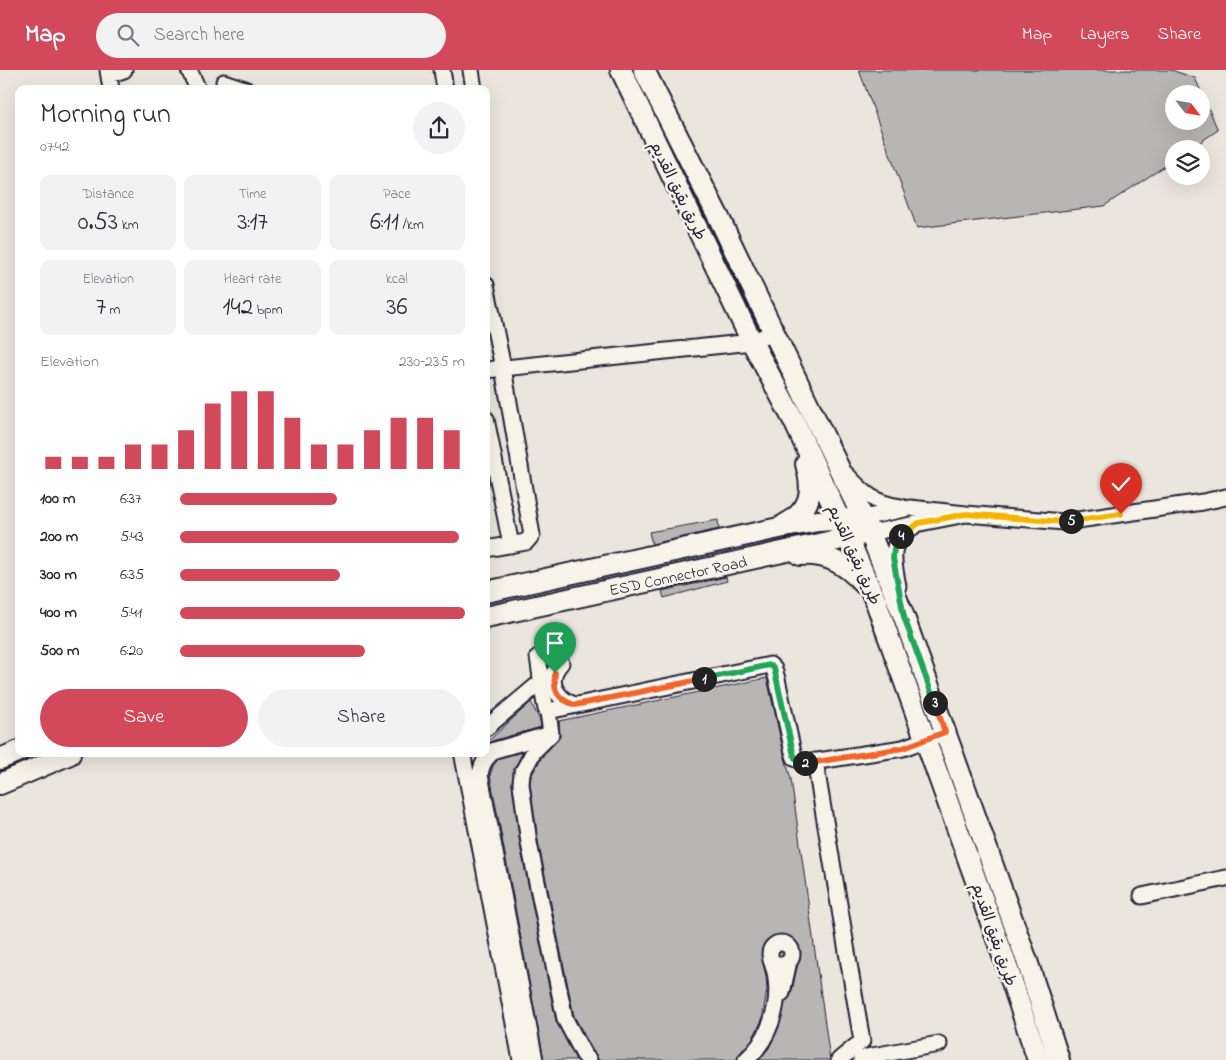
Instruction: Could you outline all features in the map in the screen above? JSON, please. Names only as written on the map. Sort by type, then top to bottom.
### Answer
[{"type":"main road","name":"طريق بقيق القديم","points":[[621,70],[752,342],[794,421],[876,602],[1007,967],[1038,1060]]},
{"type":"main road","name":"طريق بقيق القديم","points":[[644,70],[719,218],[866,525],[904,617],[1027,961],[1060,1060]]},
{"type":"main road","points":[[779,528],[796,518],[804,509],[811,489],[794,421]]},
{"type":"main road","name":"ESD Connector Road","points":[[490,591],[818,521],[840,520],[866,525]]},
{"type":"main road","name":"ESD Connector Road","points":[[490,616],[848,538],[866,525]]},
{"type":"main road","points":[[761,556],[814,554],[838,562],[846,566],[863,583],[876,602]]},
{"type":"main road","points":[[532,582],[537,606]]},
{"type":"main road","points":[[0,759],[15,753]]},
{"type":"main road","points":[[0,784],[63,757]]},
{"type":"street","points":[[110,78],[124,70]]},
{"type":"street","points":[[189,70],[196,85]]},
{"type":"street","points":[[442,70],[444,85]]},
{"type":"street","points":[[471,70],[473,85]]},
{"type":"street","points":[[223,80],[235,85]]},
{"type":"street","points":[[490,303],[504,368],[532,534],[526,542],[490,548]]},
{"type":"street","points":[[490,370],[752,342],[774,332]]},
{"type":"street","points":[[490,439],[511,545]]},
{"type":"street","points":[[838,466],[871,498],[887,505],[1064,522],[1226,497]]},
{"type":"street","points":[[866,525],[910,508]]},
{"type":"street","points":[[866,525],[919,523],[966,514]]},
{"type":"street","points":[[904,617],[893,558],[894,548],[902,534],[919,523]]},
{"type":"street","points":[[551,734],[538,657],[550,664],[561,663],[555,673],[554,686],[556,692],[568,703],[575,705]]},
{"type":"street","points":[[548,711],[770,665],[774,668],[795,758],[805,763],[903,748],[945,732]]},
{"type":"street","points":[[490,725],[542,686]]},
{"type":"street","points":[[490,731],[542,686]]},
{"type":"street","points":[[541,1060],[486,777],[487,768],[493,758],[532,745],[551,734]]},
{"type":"street","points":[[490,754],[495,750],[551,734]]},
{"type":"street","points":[[551,734],[534,751],[522,773],[520,784],[529,843],[565,1019],[584,1056],[589,1060]]},
{"type":"street","points":[[532,745],[521,760],[515,773],[514,785],[540,941],[558,1018],[570,1047],[582,1060]]},
{"type":"street","points":[[459,757],[514,1060]]},
{"type":"street","points":[[463,757],[520,1060]]},
{"type":"street","points":[[487,757],[482,764],[480,775],[535,1060]]},
{"type":"street","points":[[815,761],[862,1042],[839,1060]]},
{"type":"street","points":[[1142,896],[1226,878]]},
{"type":"street","points":[[746,1060],[753,1054],[770,1028],[774,1011],[776,978],[771,960],[780,965],[784,965],[788,961],[783,983],[779,1020],[768,1044],[756,1060]]},
{"type":"street","points":[[864,1059],[939,1044]]},
{"type":"building","points":[[859,70],[1171,70],[1195,78],[1198,85],[1165,85],[1165,130],[1210,130],[1210,112],[1218,130],[1203,140],[1165,140],[1165,166],[1104,206],[917,228]]},
{"type":"building","points":[[718,520],[719,529],[652,544],[649,532]]},
{"type":"building","points":[[726,577],[727,581],[664,598],[662,591]]},
{"type":"building","points":[[767,678],[791,779],[830,1060],[759,1060],[769,1048],[779,1027],[785,1002],[791,995],[798,963],[798,958],[791,952],[786,952],[780,958],[777,953],[772,951],[764,954],[762,959],[767,990],[762,1020],[753,1038],[739,1054],[737,1060],[598,1060],[574,1016],[538,841],[530,784],[531,776],[542,757],[560,737],[559,721]]},
{"type":"building","points":[[531,702],[541,727],[490,742],[490,739]]},
{"type":"building","points":[[523,752],[514,769],[512,783],[520,845],[556,1021],[576,1060],[544,1060],[490,775],[493,766],[499,758]]},
{"type":"route","points":[[555,673],[554,686],[556,692],[568,703],[575,705],[770,665],[774,668],[795,758],[805,763],[816,762],[903,748],[945,732],[904,617],[893,558],[894,548],[902,534],[919,523],[966,514],[1064,522],[1121,514]]}]
